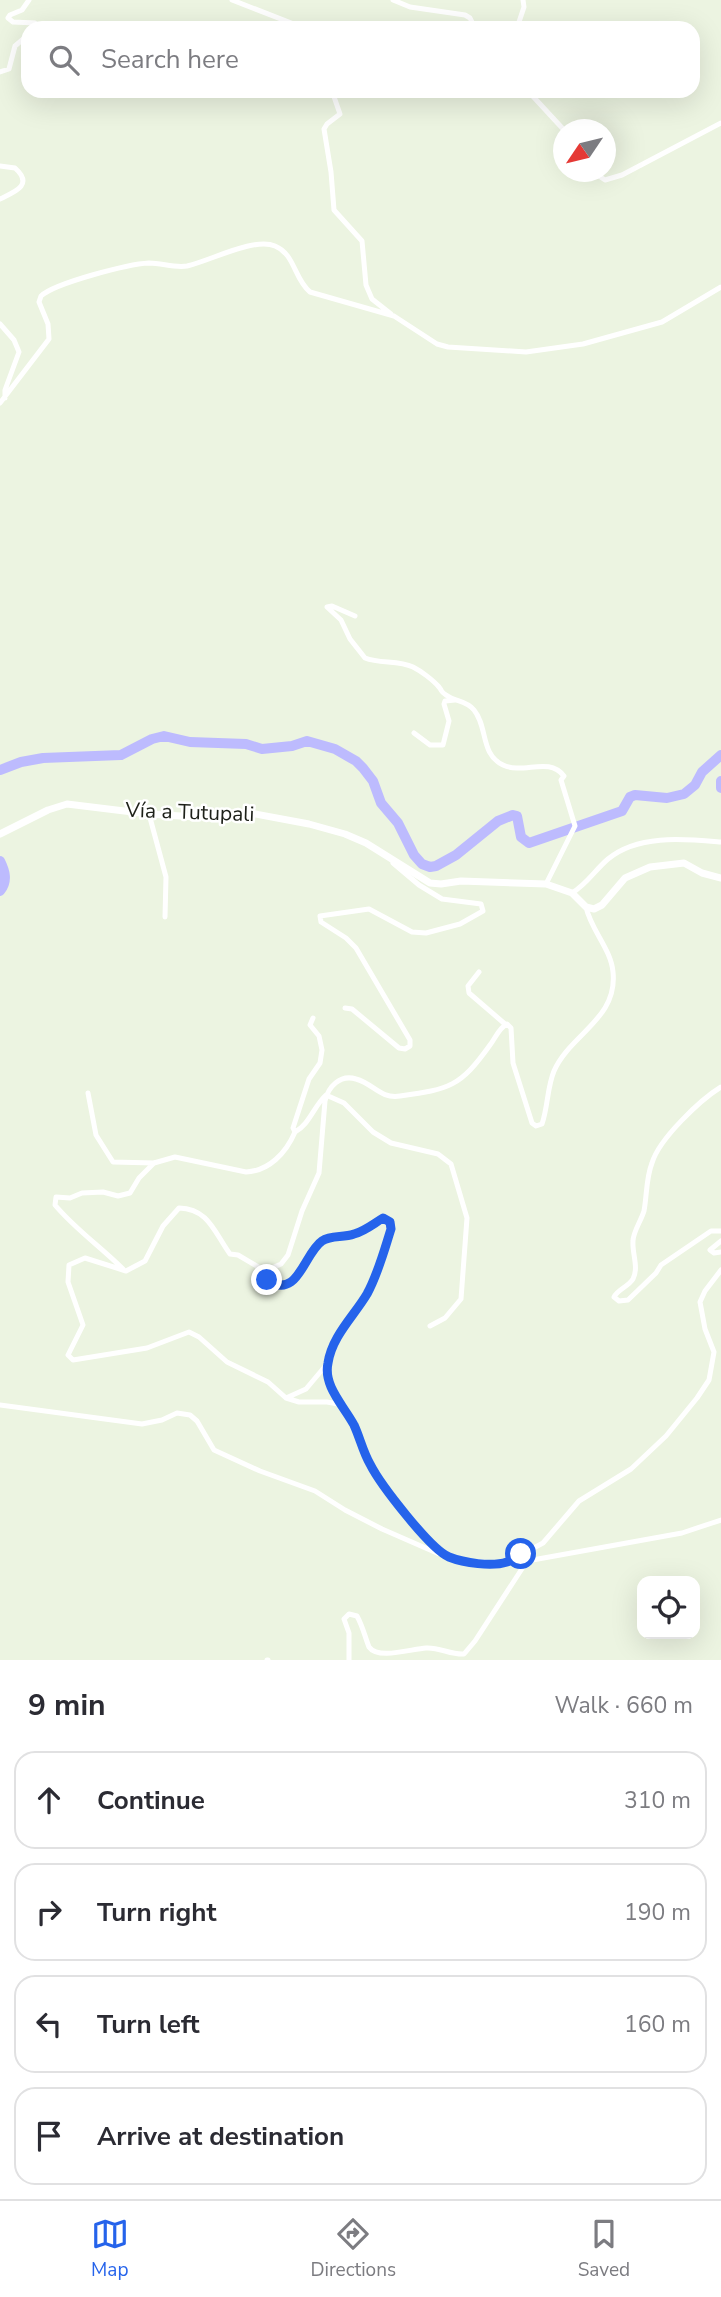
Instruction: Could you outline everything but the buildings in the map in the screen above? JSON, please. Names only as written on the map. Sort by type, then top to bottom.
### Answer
[{"type":"street","points":[[8,18],[22,10],[29,0]]},
{"type":"street","points":[[232,0],[286,21]]},
{"type":"street","points":[[393,0],[410,7],[465,15],[472,21]]},
{"type":"street","points":[[519,21],[524,7],[523,0]]},
{"type":"street","points":[[1,14],[13,22],[21,22]]},
{"type":"street","points":[[0,72],[9,69],[15,46],[21,41]]},
{"type":"street","points":[[334,98],[340,114],[324,129],[334,210],[362,241],[369,293],[394,316],[437,344],[526,352],[583,344],[662,322],[721,287]]},
{"type":"street","points":[[534,98],[554,119]]},
{"type":"street","points":[[616,177],[721,122]]},
{"type":"street","points":[[0,166],[15,168],[23,181],[18,190],[0,199]]},
{"type":"street","points":[[3,401],[49,338],[48,324],[39,302],[41,296],[56,288],[131,265],[152,263],[182,267],[232,251],[268,244],[278,247],[286,254],[302,285],[310,292],[394,316]]},
{"type":"street","points":[[0,324],[17,344],[19,352],[3,401]]},
{"type":"street","points":[[355,616],[332,606],[327,607],[341,620],[350,639],[365,658],[416,668],[446,695],[466,702],[478,715],[490,755],[495,760],[511,768],[549,766],[562,773],[564,776],[561,780],[576,822],[546,884]]},
{"type":"street","points":[[414,733],[430,745],[443,745],[449,722],[445,701],[458,700]]},
{"type":"street","name":"Vía a Tutupali","points":[[0,834],[48,810],[67,804],[197,817],[250,813],[345,834],[430,883],[461,881],[546,884],[572,893],[586,907]]},
{"type":"street","points":[[149,814],[166,877],[165,917]]},
{"type":"street","points":[[572,893],[583,887],[610,858],[638,845],[662,840],[721,842]]},
{"type":"street","points":[[345,1008],[352,1009],[399,1048],[410,1046],[410,1040],[356,948],[321,922],[320,916],[369,909],[412,932],[426,933],[460,924],[483,911],[481,904],[442,899],[419,885],[389,857]]},
{"type":"street","points":[[479,972],[468,986],[469,993],[511,1028],[513,1063],[531,1123],[538,1126],[544,1118],[554,1071],[568,1051],[602,1014],[612,988],[614,976],[611,960],[589,920],[586,907],[594,909],[602,905],[625,878],[650,867],[684,863],[702,873],[721,878]]},
{"type":"street","points":[[295,1132],[293,1128],[309,1079],[320,1063],[322,1050],[319,1036],[310,1025],[313,1018]]},
{"type":"street","points":[[88,1093],[96,1135],[113,1162],[154,1163],[175,1157],[255,1172],[264,1169],[281,1154],[295,1132],[301,1129],[318,1102],[335,1083],[349,1078],[357,1079],[388,1097],[449,1087],[471,1069],[505,1024]]},
{"type":"street","points":[[721,1087],[707,1096],[677,1126],[654,1156],[650,1165],[642,1220],[632,1240],[635,1270],[632,1280],[614,1297],[619,1301],[628,1300],[661,1265],[711,1231],[721,1231]]},
{"type":"street","points":[[265,1271],[281,1264],[288,1255],[302,1212],[316,1181],[326,1095]]},
{"type":"street","points":[[326,1095],[344,1103],[373,1132],[391,1143],[430,1151],[451,1164],[467,1218],[461,1299],[445,1318],[430,1326]]},
{"type":"street","points":[[125,1271],[96,1242],[64,1216],[55,1205],[56,1198],[71,1198],[82,1193],[103,1192],[118,1196],[130,1193],[139,1178],[154,1163]]},
{"type":"street","points":[[265,1271],[245,1258],[230,1254],[208,1219],[194,1209],[179,1209],[163,1226],[145,1261],[125,1271],[85,1258],[68,1265],[68,1282],[83,1325],[70,1350],[69,1358],[74,1360],[147,1348],[189,1332],[199,1336],[227,1362],[268,1382],[286,1398],[299,1402],[344,1405]]},
{"type":"street","points":[[265,1271],[267,1280],[283,1285],[296,1278],[311,1252],[324,1239],[354,1234],[383,1218],[390,1222],[391,1229],[374,1281],[354,1311],[327,1364],[306,1389],[286,1398]]},
{"type":"street","points":[[721,1241],[710,1250],[714,1253],[721,1252]]},
{"type":"street","points":[[506,1562],[543,1543],[579,1501],[631,1469],[666,1436],[696,1398],[709,1380],[714,1352],[705,1329],[700,1302],[721,1270]]},
{"type":"street","points":[[327,1364],[329,1386],[344,1405],[369,1463],[383,1487],[419,1527],[426,1539],[447,1556]]},
{"type":"street","points":[[0,1405],[142,1424],[162,1420],[177,1413],[187,1414],[197,1420],[214,1450],[260,1471],[305,1486],[382,1529],[447,1556],[477,1562],[527,1561],[682,1533],[721,1520]]},
{"type":"street","points":[[349,1660],[349,1633],[344,1619],[349,1614],[357,1616],[370,1650],[375,1654],[400,1655],[427,1647],[464,1654],[482,1632],[527,1561]]},
{"type":"waterway","points":[[0,770],[43,758],[121,755],[152,739],[164,736],[190,742],[246,744],[262,749],[292,746],[307,741],[335,749],[363,768],[373,781],[381,803],[398,823],[414,855],[422,864],[430,867],[456,855],[498,821],[513,815],[517,816],[521,837],[529,843],[622,811],[630,797],[635,795],[667,798],[684,794],[721,755]]},
{"type":"waterway","points":[[721,781],[721,788]]},
{"type":"waterway","points":[[0,861],[5,876],[0,891]]},
{"type":"route","points":[[267,1280],[283,1285],[291,1282],[300,1273],[311,1252],[324,1239],[363,1231],[383,1218],[390,1222],[391,1229],[374,1281],[332,1350],[327,1364],[329,1386],[344,1405],[369,1463],[383,1487],[419,1527],[426,1539],[447,1556],[467,1561],[506,1562],[521,1554]]}]
